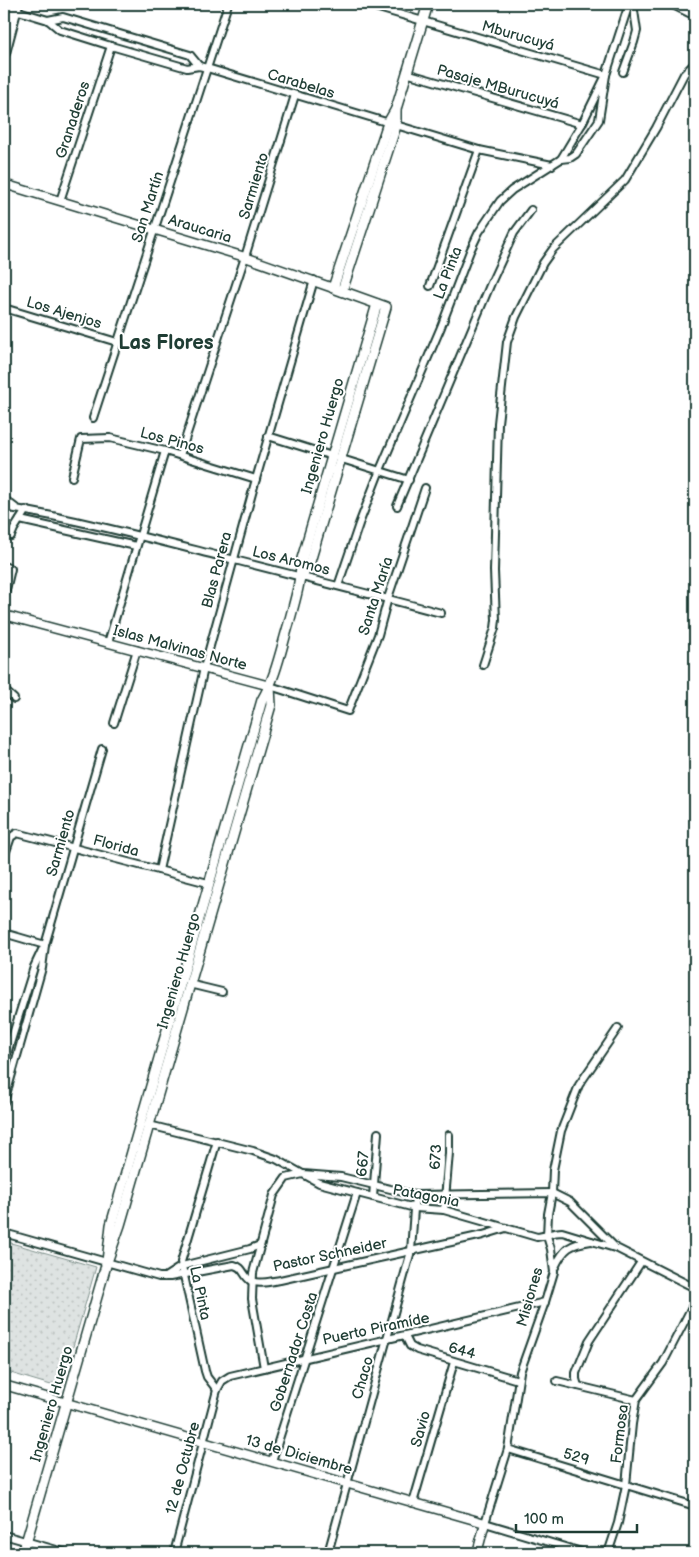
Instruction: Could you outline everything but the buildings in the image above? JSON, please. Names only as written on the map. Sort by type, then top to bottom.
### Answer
[{"type":"main road","points":[[338,289],[392,125],[428,4]]},
{"type":"main road","points":[[4,53],[16,7]]},
{"type":"main road","name":"Araucaria","points":[[338,289],[381,305]]},
{"type":"main road","name":"Ingeniero Huergo","points":[[107,1262],[111,1225],[208,883],[262,700],[270,686],[301,577],[309,565],[336,455],[381,305]]},
{"type":"main road","name":"Ingeniero Huergo","points":[[23,1553],[271,705],[270,686]]},
{"type":"street","name":"San Martín","points":[[93,418],[228,4]]},
{"type":"street","name":"Mburucuyá","points":[[365,4],[606,75]]},
{"type":"street","points":[[623,72],[636,31],[631,4]]},
{"type":"street","name":"La Pinta","points":[[338,586],[380,470],[479,232],[500,201],[512,190],[561,159],[582,124],[606,75],[631,4]]},
{"type":"street","points":[[671,4],[695,14]]},
{"type":"street","name":"Carabelas","points":[[16,7],[48,20],[60,30],[111,46],[187,68],[198,66],[207,68],[479,150],[552,165]]},
{"type":"street","name":"Carabelas","points":[[48,20],[63,17],[190,55],[198,66]]},
{"type":"street","name":"Granaderos","points":[[60,201],[111,46]]},
{"type":"street","points":[[483,664],[496,620],[494,571],[498,423],[507,342],[516,317],[543,263],[553,249],[625,180],[656,128],[684,74],[695,63]]},
{"type":"street","name":"Pasaje MBurucuyá","points":[[406,74],[582,124]]},
{"type":"street","points":[[561,159],[570,158],[576,154],[599,120],[606,75]]},
{"type":"street","name":"Sarmiento","points":[[180,455],[245,257],[294,95]]},
{"type":"street","name":"La Pinta","points":[[430,286],[479,150]]},
{"type":"street","name":"Araucaria","points":[[4,184],[245,257],[338,289]]},
{"type":"street","points":[[397,506],[514,233],[531,210]]},
{"type":"street","name":"Blas Parera","points":[[158,870],[204,668],[233,559],[314,280]]},
{"type":"street","name":"Los Ajenjos","points":[[4,308],[117,342]]},
{"type":"street","points":[[268,436],[336,455],[409,480]]},
{"type":"street","name":"Los Pinos","points":[[72,477],[81,439],[110,438],[165,450],[256,479]]},
{"type":"street","points":[[108,643],[165,450]]},
{"type":"street","name":"Santa María","points":[[348,711],[378,635],[388,598],[425,488]]},
{"type":"street","points":[[4,499],[18,510]]},
{"type":"street","name":"Los Aromos","points":[[4,507],[26,510],[139,536],[441,613]]},
{"type":"street","points":[[11,536],[26,510]]},
{"type":"street","points":[[20,520],[136,546]]},
{"type":"street","points":[[4,566],[11,569],[4,598]]},
{"type":"street","name":"Islas Malvinas Norte","points":[[4,615],[270,686],[348,711]]},
{"type":"street","points":[[114,723],[137,650]]},
{"type":"street","points":[[4,690],[14,699]]},
{"type":"street","name":"Sarmiento","points":[[4,1063],[34,968],[45,944],[102,749]]},
{"type":"street","name":"Florida","points":[[4,857],[11,837],[18,833],[208,883]]},
{"type":"street","points":[[4,933],[45,944]]},
{"type":"street","name":"Sarmiento","points":[[4,1102],[6,1087],[42,968],[45,944]]},
{"type":"street","points":[[189,984],[222,992]]},
{"type":"street","name":"Misiones","points":[[477,1553],[508,1449],[518,1380],[545,1302],[554,1268],[552,1249],[547,1236],[548,1214],[556,1154],[567,1113],[579,1086],[618,1028]]},
{"type":"street","name":"Patagonia","points":[[149,1124],[217,1141],[276,1159],[319,1183],[357,1193],[415,1208],[444,1210],[538,1237],[562,1232],[596,1241],[616,1248],[695,1288]]},
{"type":"street","name":"667","points":[[373,1197],[378,1133]]},
{"type":"street","name":"673","points":[[444,1210],[449,1135]]},
{"type":"street","name":"La Pinta","points":[[217,1141],[181,1262],[205,1371],[207,1377],[217,1390]]},
{"type":"street","points":[[264,1368],[252,1299],[255,1263],[274,1195],[286,1178],[303,1174],[341,1177],[415,1195],[552,1193],[570,1202],[616,1248]]},
{"type":"street","name":"Gobernador Costa","points":[[272,1461],[357,1193]]},
{"type":"street","name":"Chaco","points":[[328,1553],[411,1251],[415,1195]]},
{"type":"street","name":"Pastor Schneider","points":[[253,1282],[280,1280],[507,1228]]},
{"type":"street","points":[[4,1233],[164,1277],[234,1265],[242,1268],[253,1282]]},
{"type":"street","points":[[554,1268],[562,1252],[572,1245],[596,1241]]},
{"type":"street","name":"Pastor Schneider","points":[[164,1277],[182,1266],[260,1245]]},
{"type":"street","points":[[578,1386],[576,1373],[589,1341],[641,1262]]},
{"type":"street","name":"Puerto Piramíde","points":[[217,1390],[222,1381],[230,1376],[545,1302]]},
{"type":"street","name":"Formosa","points":[[608,1553],[618,1523],[626,1486],[636,1400],[663,1362],[695,1302]]},
{"type":"street","name":"644","points":[[405,1336],[410,1346],[417,1350],[518,1380]]},
{"type":"street","name":"Savio","points":[[413,1503],[454,1362]]},
{"type":"street","points":[[557,1382],[636,1400]]},
{"type":"street","name":"13 de Diciembre","points":[[4,1385],[585,1553]]},
{"type":"street","name":"12 de Octubre","points":[[174,1553],[217,1390]]},
{"type":"street","name":"529","points":[[508,1449],[695,1506]]},
{"type":"street","points":[[4,1535],[67,1553]]},
{"type":"shaded area","points":[[4,1241],[96,1267],[61,1388],[4,1371]]},
{"type":"district","name":"Las Flores","points":[[166,343]]}]
